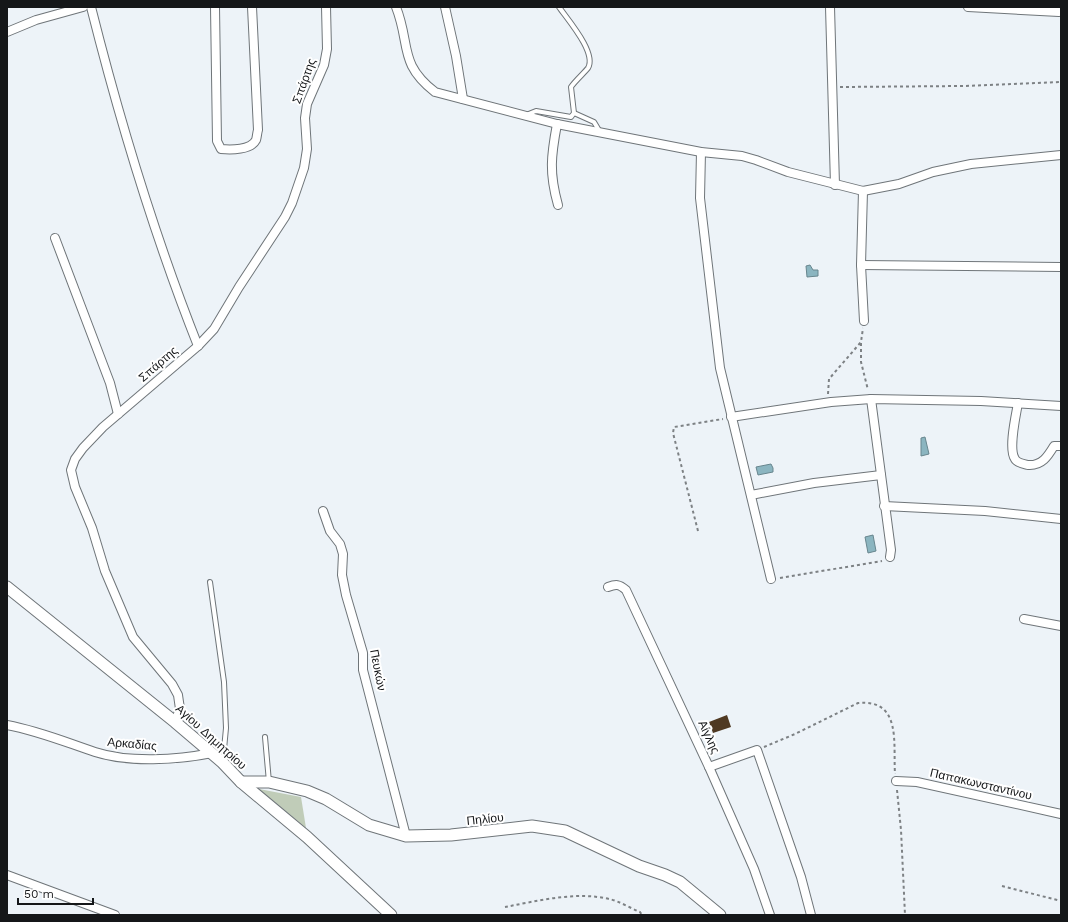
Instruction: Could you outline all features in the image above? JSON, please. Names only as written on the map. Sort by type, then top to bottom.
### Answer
[{"type":"street","points":[[7,32],[36,20],[83,7]]},
{"type":"street","points":[[91,7],[115,101],[142,190],[198,346]]},
{"type":"street","points":[[215,7],[217,141],[221,149],[228,150],[251,146],[256,140],[258,130],[252,7]]},
{"type":"street","name":"Σπάρτης","points":[[175,722],[180,709],[178,695],[172,684],[133,637],[105,570],[92,528],[75,487],[71,470],[75,459],[82,448],[118,414],[133,403],[198,346],[214,329],[292,203],[304,168],[307,149],[305,118],[307,104],[324,65],[327,49],[326,7]]},
{"type":"street","points":[[396,7],[401,21],[408,59],[422,81],[435,92],[557,124],[701,152],[742,156],[788,172],[835,185],[863,190],[900,184],[933,172],[971,164],[1061,155]]},
{"type":"street","points":[[445,7],[456,56],[463,99]]},
{"type":"street","points":[[830,7],[831,88],[835,185]]},
{"type":"street","points":[[968,7],[1059,12]]},
{"type":"street","points":[[557,124],[551,175],[558,205]]},
{"type":"street","points":[[701,152],[700,198],[720,368],[730,418],[751,495],[771,579]]},
{"type":"street","points":[[863,190],[861,265],[864,321]]},
{"type":"street","points":[[55,238],[110,383],[118,414]]},
{"type":"street","points":[[861,265],[1061,267]]},
{"type":"street","points":[[730,418],[831,402],[871,399],[981,401],[1061,406]]},
{"type":"street","points":[[871,399],[891,550],[890,557]]},
{"type":"street","points":[[1018,403],[1012,449],[1014,457],[1018,462],[1029,465],[1039,464],[1045,459],[1054,446],[1061,446]]},
{"type":"street","points":[[751,495],[814,482],[881,475]]},
{"type":"street","points":[[884,506],[984,511],[1061,519]]},
{"type":"street","name":"Πευκών","points":[[323,511],[330,531],[340,544],[343,554],[342,575],[346,594],[363,653],[364,670],[406,836]]},
{"type":"street","name":"Αίγλης","points":[[608,587],[615,585],[621,586],[626,590],[710,767],[754,869],[770,915]]},
{"type":"street","name":"Αγίου Δημητρίου","points":[[7,587],[212,753],[241,782],[307,837],[391,915]]},
{"type":"street","points":[[1024,620],[1061,626]]},
{"type":"street","name":"Αρκαδίας","points":[[7,725],[33,730],[96,752],[124,757],[191,757],[212,753]]},
{"type":"street","points":[[710,767],[757,750],[801,877],[811,915]]},
{"type":"street","name":"Παπακωνσταντίνου","points":[[896,781],[917,782],[1061,814]]},
{"type":"street","name":"Πηλίου","points":[[241,782],[269,782],[307,791],[326,799],[369,825],[406,836],[452,835],[532,826],[565,831],[594,843],[639,866],[665,874],[680,882],[720,915]]},
{"type":"street","points":[[7,875],[115,915]]},
{"type":"lane","points":[[559,7],[585,44],[590,56],[588,68],[571,87],[574,113]]},
{"type":"lane","points":[[525,116],[536,111],[571,117],[574,113]]},
{"type":"lane","points":[[574,113],[594,122],[600,132]]},
{"type":"lane","points":[[210,582],[224,682],[226,728],[222,762]]},
{"type":"lane","points":[[265,737],[269,782]]},
{"type":"path","points":[[831,88],[963,86],[1061,82]]},
{"type":"path","points":[[864,321],[861,342],[864,378],[871,399]]},
{"type":"path","points":[[831,402],[828,390],[829,379],[861,342]]},
{"type":"path","points":[[698,531],[673,434],[674,427],[730,418]]},
{"type":"path","points":[[771,579],[884,560],[890,557]]},
{"type":"path","points":[[757,750],[795,734],[858,703],[869,702],[886,710],[892,719],[901,830],[905,915]]},
{"type":"path","points":[[1002,886],[1061,901]]},
{"type":"path","points":[[505,907],[553,899],[582,897],[609,899],[640,912],[642,915]]},
{"type":"green space","points":[[259,789],[301,797],[306,828]]},
{"type":"water","points":[[810,265],[813,270],[818,270],[818,276],[807,277],[806,266]]},
{"type":"water","points":[[925,437],[929,454],[921,456],[921,438]]},
{"type":"water","points":[[771,464],[773,472],[758,475],[756,467]]},
{"type":"water","points":[[873,535],[876,551],[868,553],[865,537]]},
{"type":"building","points":[[727,715],[731,727],[713,733],[709,722]]}]
